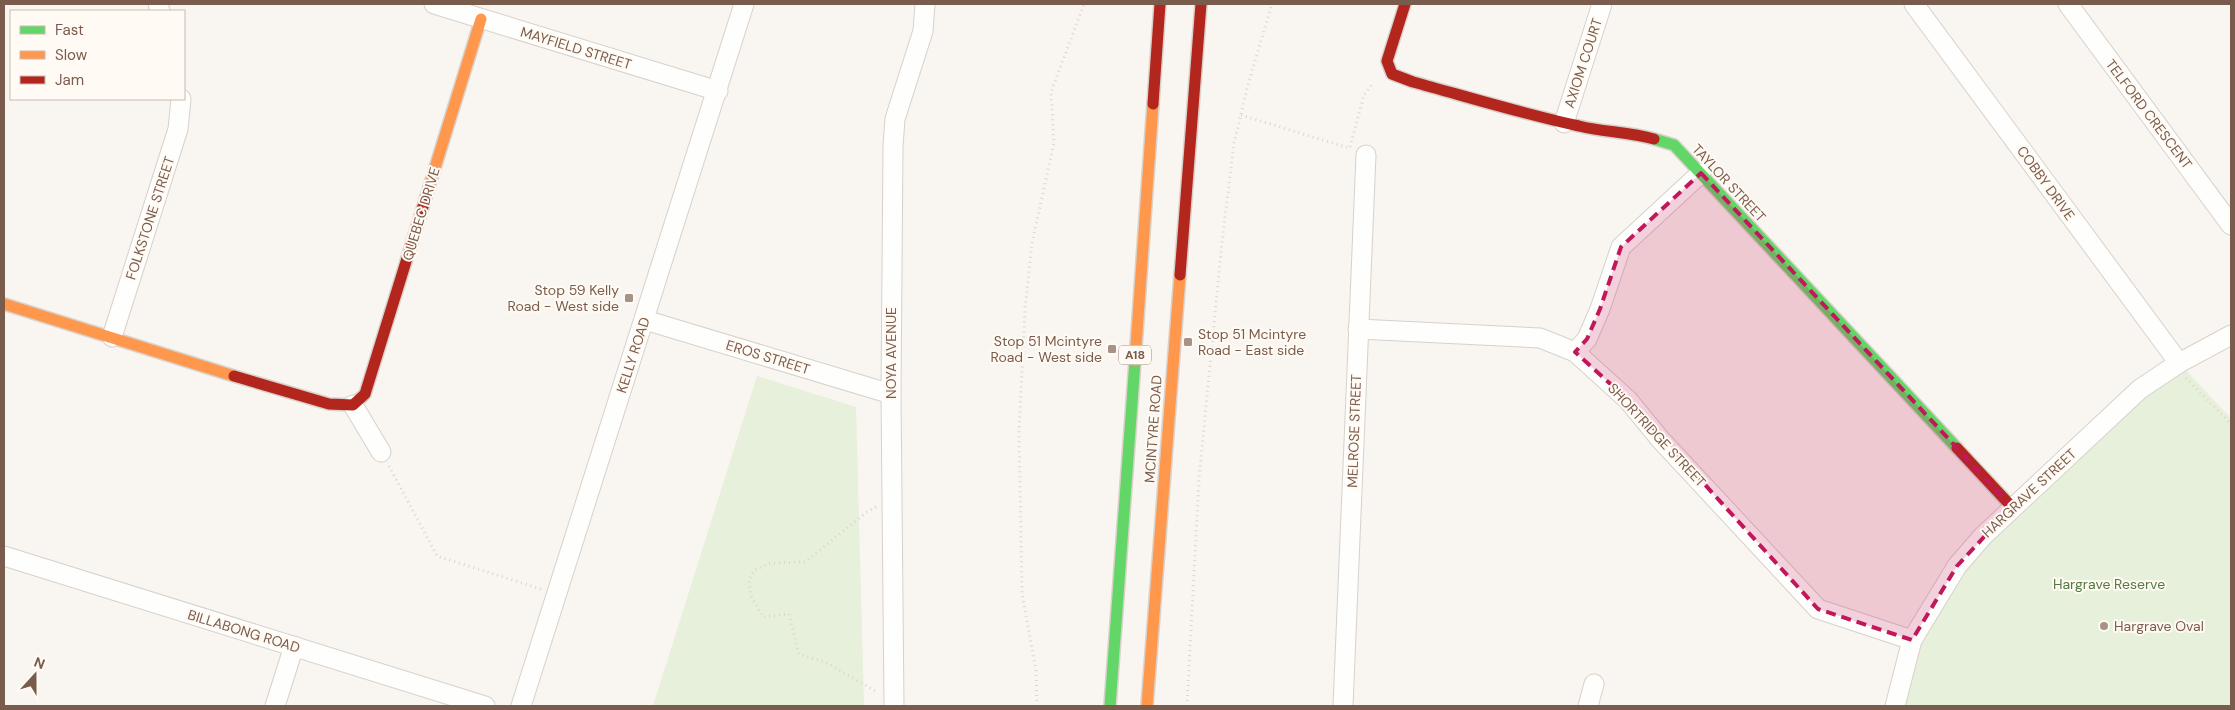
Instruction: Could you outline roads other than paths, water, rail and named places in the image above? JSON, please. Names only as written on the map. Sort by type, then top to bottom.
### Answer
[{"type":"street","name":"MAYFIELD STREET","points":[[434,4],[718,92]]},
{"type":"street","name":"KELLY ROAD","points":[[522,706],[718,92],[744,4]]},
{"type":"street","name":"NOYA AVENUE","points":[[894,705],[891,394],[894,130],[898,109],[923,31],[925,4]]},
{"type":"street","name":"MCINTYRE ROAD","points":[[1110,706],[1160,4]]},
{"type":"street","name":"MCINTYRE ROAD","points":[[1147,706],[1201,4]]},
{"type":"street","name":"TAYLOR STREET","points":[[1405,4],[1387,61],[1392,74],[1412,82],[1564,123],[1599,131],[1640,135],[1674,146],[2012,507]]},
{"type":"street","name":"AXIOM COURT","points":[[1564,123],[1602,4]]},
{"type":"street","name":"COBBY DRIVE","points":[[1914,4],[2180,368]]},
{"type":"street","name":"TELFORD CRESCENT","points":[[2068,4],[2231,225]]},
{"type":"street","name":"QUEBEC DRIVE","points":[[353,405],[365,394],[480,18]]},
{"type":"street","name":"FOLKSTONE STREET","points":[[112,337],[178,129],[181,100]]},
{"type":"street","name":"MELROSE STREET","points":[[1343,706],[1358,329],[1358,151]]},
{"type":"street","points":[[1575,352],[1587,339],[1600,310],[1621,247],[1701,173]]},
{"type":"street","points":[[4,304],[290,394],[329,404],[353,405],[381,452]]},
{"type":"street","name":"EROS STREET","points":[[645,320],[891,394]]},
{"type":"street","name":"SHORTRIDGE STREET","points":[[1358,329],[1540,338],[1575,352],[1628,400],[1660,439],[1818,609],[1912,640]]},
{"type":"street","name":"HARGRAVE STREET","points":[[1895,706],[1912,640],[1956,566],[2012,507],[2140,389],[2180,368],[2231,335]]},
{"type":"street","name":"BILLABONG ROAD","points":[[4,556],[485,706]]},
{"type":"street","points":[[275,706],[294,646]]},
{"type":"street","points":[[1588,706],[1594,684]]},
{"type":"place","name":"Stop 59 Kelly Road - West side","points":[[629,298]]},
{"type":"place","name":"Stop 51 Mcintyre Road - East side","points":[[1188,342]]},
{"type":"place","name":"Stop 51 Mcintyre Road - West side","points":[[1112,349]]},
{"type":"place","name":"Hargrave Oval","points":[[2104,626]]},
{"type":"park label","name":"Hargrave Reserve","points":[[2109,584]]}]
